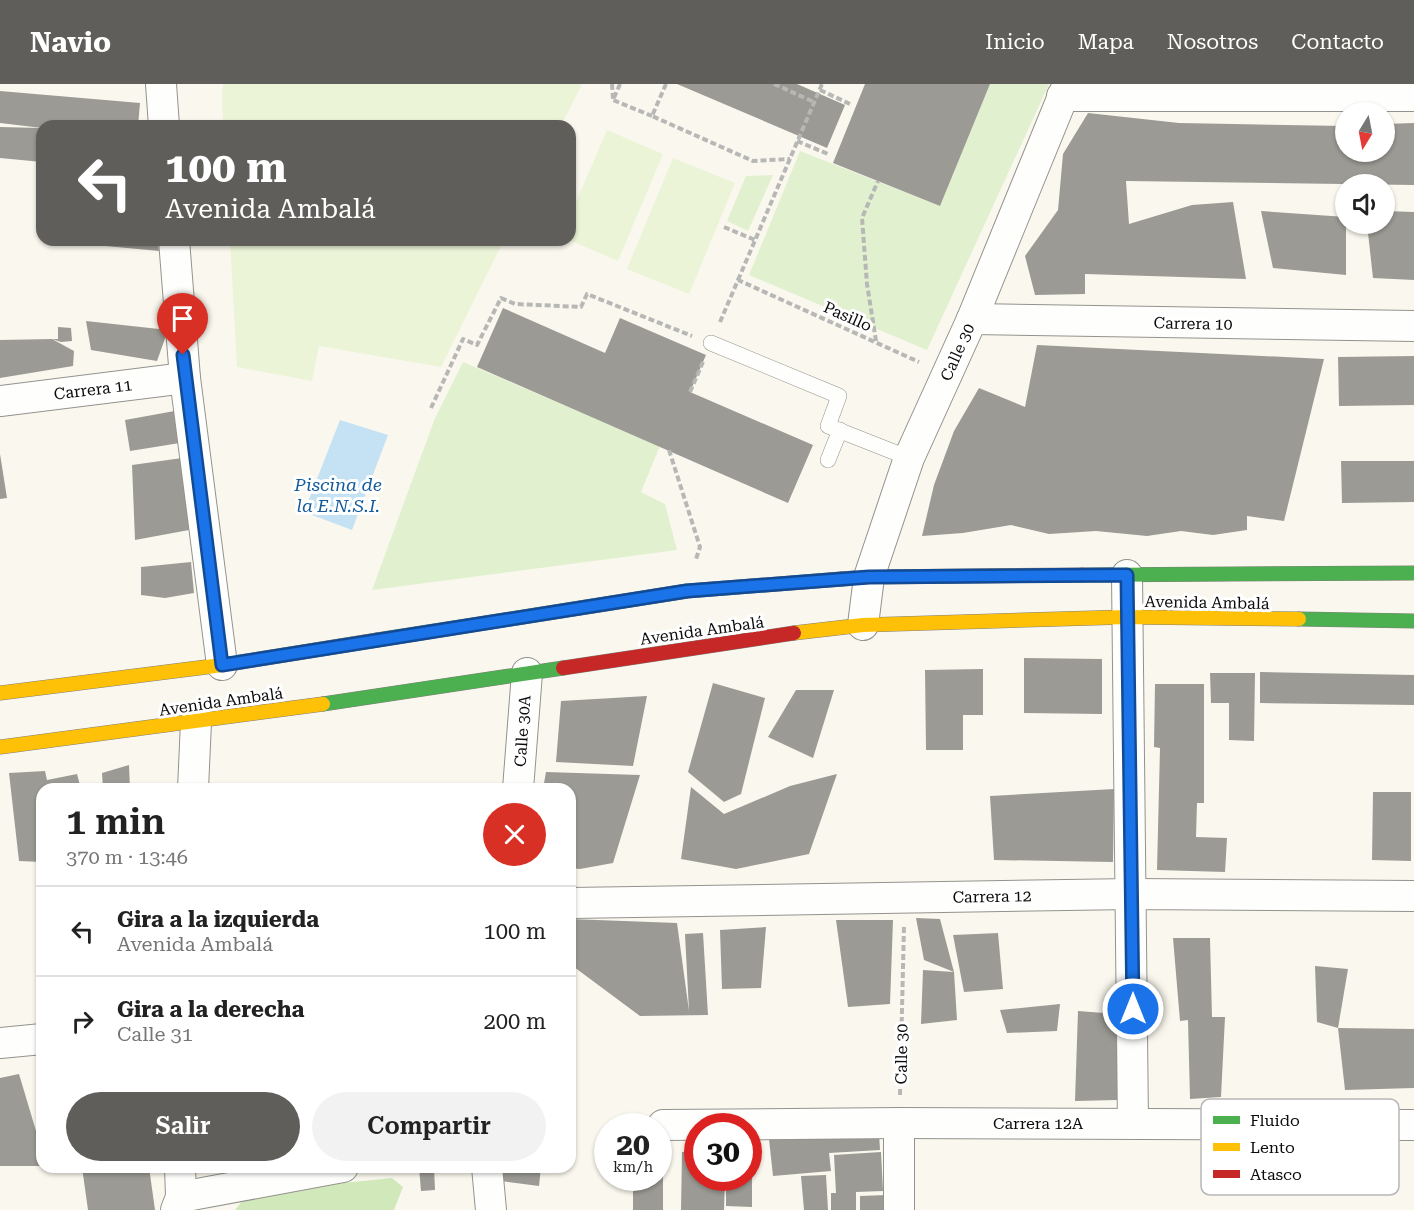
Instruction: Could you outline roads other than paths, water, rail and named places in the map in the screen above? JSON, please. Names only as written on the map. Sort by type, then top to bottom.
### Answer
[{"type":"main road","name":"Avenida Ambalá","points":[[0,693],[222,665],[687,591],[869,577],[1414,573]]},
{"type":"main road","name":"Avenida Ambalá","points":[[0,747],[196,722],[862,625],[1127,617],[1414,621]]},
{"type":"street","points":[[161,84],[164,120]]},
{"type":"street","points":[[1065,90],[1414,96]]},
{"type":"street","name":"Calle 30","points":[[862,625],[869,577],[909,458],[972,319],[1065,90]]},
{"type":"street","points":[[174,246],[185,378],[222,665]]},
{"type":"street","name":"Carrera 10","points":[[972,319],[1414,326]]},
{"type":"street","name":"Carrera 11","points":[[0,401],[185,378]]},
{"type":"street","points":[[1127,575],[1134,1124]]},
{"type":"street","name":"Calle 30A","points":[[518,783],[527,673]]},
{"type":"street","points":[[193,783],[196,722]]},
{"type":"street","name":"Carrera 12","points":[[576,903],[1132,894],[1414,896]]},
{"type":"street","points":[[0,1043],[36,1040]]},
{"type":"street","points":[[899,1123],[899,1210]]},
{"type":"street","name":"Carrera 12A","points":[[672,1125],[1201,1124]]},
{"type":"street","name":"Carrera 12A","points":[[1399,1125],[1414,1125]]},
{"type":"street","points":[[180,1173],[178,1203],[316,1173]]},
{"type":"street","points":[[488,1173],[491,1210]]},
{"type":"lane","points":[[711,343],[839,396],[828,426],[909,458]]},
{"type":"lane","points":[[828,460],[840,430]]},
{"type":"water","name":"Piscina de la E.N.S.I.","points":[[340,420],[388,435],[352,530],[304,512]]}]
